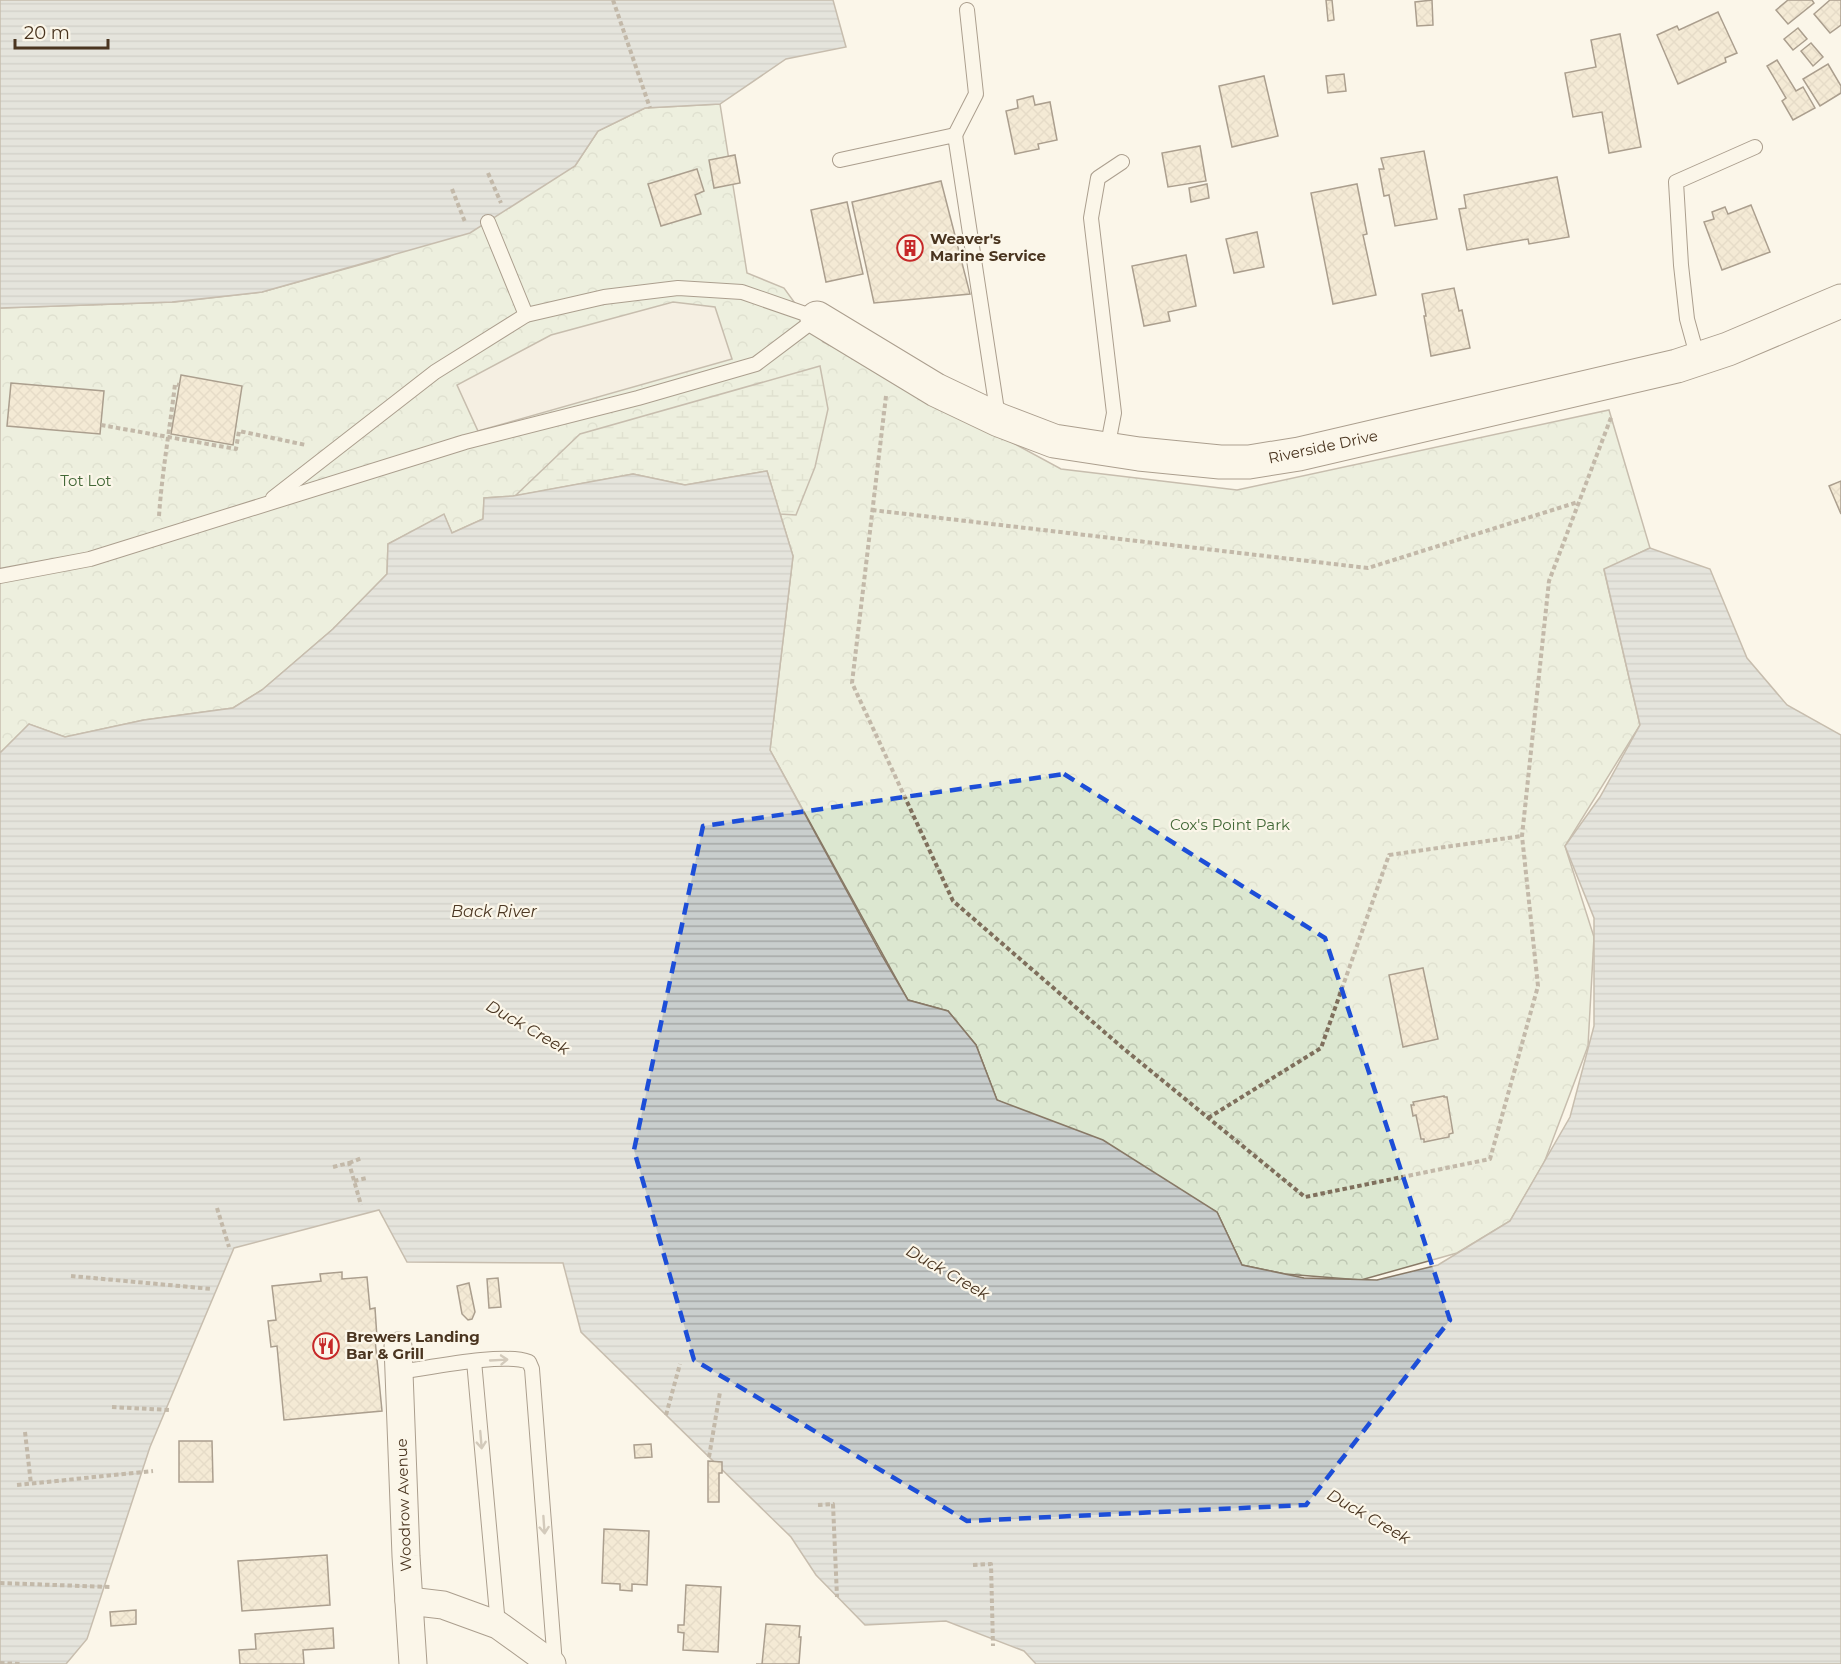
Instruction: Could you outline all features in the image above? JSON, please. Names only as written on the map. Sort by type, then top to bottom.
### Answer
[{"type":"street","name":"Riverside Drive","points":[[817,318],[936,390],[999,420],[1054,441],[1220,462],[1249,462],[1299,454],[1677,366],[1728,349],[1841,301]]},
{"type":"street","name":"Woodrow Avenue","points":[[398,1359],[413,1664]]},
{"type":"street","points":[[409,1601],[443,1605],[498,1624],[554,1664]]},
{"type":"lane","points":[[967,10],[976,94],[955,135],[999,420]]},
{"type":"lane","points":[[840,160],[955,135]]},
{"type":"lane","points":[[1698,359],[1687,319],[1676,182],[1755,147]]},
{"type":"lane","points":[[1107,449],[1114,413],[1091,218],[1098,178],[1122,162]]},
{"type":"lane","points":[[488,222],[526,315]]},
{"type":"lane","points":[[265,504],[435,372],[526,315],[604,297],[678,288],[742,292],[817,318]]},
{"type":"lane","points":[[0,576],[90,559],[465,442],[638,398],[756,364],[817,318]]},
{"type":"lane","points":[[398,1359],[474,1361],[521,1359],[529,1362],[532,1369],[554,1664]]},
{"type":"lane","points":[[474,1361],[498,1624]]},
{"type":"path","points":[[613,0],[650,108]]},
{"type":"path","points":[[488,173],[504,211]]},
{"type":"path","points":[[452,189],[465,222]]},
{"type":"path","points":[[890,362],[852,683],[953,901],[1124,1049],[1305,1197],[1490,1159],[1538,986],[1522,836],[1549,581],[1626,378]]},
{"type":"path","points":[[157,538],[161,477],[169,438],[175,384],[179,385]]},
{"type":"path","points":[[101,425],[236,449],[239,431],[333,452]]},
{"type":"path","points":[[872,510],[1368,568],[1579,501]]},
{"type":"path","points":[[1208,1118],[1321,1048],[1389,855],[1522,836]]},
{"type":"path","points":[[333,1167],[362,1158]]},
{"type":"path","points":[[349,1162],[361,1205]]},
{"type":"path","points":[[354,1181],[367,1178]]},
{"type":"path","points":[[217,1208],[229,1247]]},
{"type":"path","points":[[71,1276],[212,1289]]},
{"type":"path","points":[[666,1415],[680,1364]]},
{"type":"path","points":[[709,1457],[720,1392]]},
{"type":"path","points":[[112,1407],[170,1410]]},
{"type":"path","points":[[25,1432],[31,1484]]},
{"type":"path","points":[[16,1485],[153,1472]]},
{"type":"path","points":[[818,1505],[833,1504],[837,1597]]},
{"type":"path","points":[[973,1565],[991,1564],[993,1646]]},
{"type":"path","points":[[0,1583],[110,1587]]},
{"type":"path","points":[[0,1663],[20,1664]]},
{"type":"highlighted area","points":[[1064,774],[1325,938],[1450,1320],[1306,1505],[967,1521],[694,1360],[634,1150],[703,826]]},
{"type":"green space","name":"Cox's Point Park","points":[[720,104],[747,273],[784,288],[823,342],[1061,469],[1237,490],[1609,410],[1650,548],[1604,570],[1640,725],[1565,846],[1594,937],[1588,1046],[1544,1163],[1510,1221],[1457,1253],[1361,1280],[1285,1274],[1242,1265],[1217,1212],[997,1100],[976,1045],[948,1011],[908,1000],[770,750],[793,556],[767,471],[685,485],[484,498],[483,519],[452,533],[444,515],[388,544],[387,574],[333,629],[262,690],[233,708],[144,720],[65,737],[29,724],[0,753],[0,308],[175,302],[262,292],[388,257],[575,166],[598,131],[645,108]]},
{"type":"green space","points":[[820,366],[828,409],[815,467],[796,515],[780,514],[767,471],[685,485],[633,474],[515,496],[580,434]]},
{"type":"shaded area","points":[[673,302],[715,307],[732,359],[478,431],[457,385],[551,335]]},
{"type":"water","points":[[0,0],[833,0],[846,47],[786,59],[720,104],[645,108],[598,131],[575,166],[470,233],[262,292],[172,302],[0,308]]},
{"type":"water","name":"Back River","points":[[767,471],[793,556],[770,750],[908,1000],[948,1011],[976,1045],[997,1100],[1103,1140],[1217,1212],[1242,1265],[1304,1278],[1377,1280],[1438,1265],[1510,1221],[1570,1117],[1594,1026],[1594,918],[1565,846],[1600,797],[1640,725],[1604,569],[1650,548],[1710,569],[1747,658],[1787,705],[1841,735],[1841,1664],[1036,1664],[1024,1651],[946,1621],[865,1625],[816,1575],[791,1537],[581,1332],[563,1263],[407,1262],[379,1210],[234,1248],[150,1447],[87,1639],[66,1664],[0,1664],[0,753],[29,724],[65,737],[144,720],[233,708],[262,690],[333,629],[387,574],[388,544],[444,514],[452,533],[483,519],[484,498],[513,496],[633,474],[685,485]]},
{"type":"building","points":[[1326,0],[1332,0],[1334,20],[1328,21]]},
{"type":"building","points":[[1432,0],[1433,25],[1417,26],[1415,2]]},
{"type":"building","points":[[1788,0],[1812,0],[1814,3],[1788,24],[1776,10]]},
{"type":"building","points":[[1830,0],[1841,0],[1841,25],[1830,33],[1814,14]]},
{"type":"building","points":[[1718,12],[1737,53],[1725,58],[1726,62],[1678,84],[1657,35],[1677,26],[1679,30]]},
{"type":"building","points":[[1798,28],[1807,39],[1793,50],[1784,39]]},
{"type":"building","points":[[1620,34],[1641,147],[1609,153],[1602,112],[1573,117],[1565,73],[1596,67],[1591,40]]},
{"type":"building","points":[[1811,43],[1823,57],[1813,66],[1801,51]]},
{"type":"building","points":[[1777,60],[1796,91],[1803,87],[1815,108],[1793,120],[1782,101],[1786,98],[1767,66]]},
{"type":"building","points":[[1828,64],[1841,86],[1841,93],[1820,106],[1803,79]]},
{"type":"building","points":[[1344,74],[1346,91],[1328,93],[1326,76]]},
{"type":"building","points":[[1264,76],[1278,136],[1232,147],[1219,86]]},
{"type":"building","points":[[1033,96],[1035,105],[1050,102],[1057,140],[1038,144],[1039,149],[1015,154],[1006,111],[1018,108],[1017,100]]},
{"type":"building","points":[[1200,146],[1206,181],[1168,187],[1162,153]]},
{"type":"building","points":[[1424,151],[1437,219],[1395,226],[1389,195],[1384,196],[1379,169],[1384,169],[1381,158]]},
{"type":"building","points":[[735,155],[740,183],[714,188],[709,160]]},
{"type":"building","points":[[697,169],[704,191],[695,195],[701,214],[661,226],[648,184]]},
{"type":"building","points":[[1557,177],[1569,237],[1529,244],[1528,239],[1467,250],[1459,209],[1466,208],[1464,195]]},
{"type":"building","name":"Weaver's Marine Service","points":[[941,181],[970,294],[874,303],[852,202]]},
{"type":"building","points":[[1207,184],[1209,198],[1191,202],[1189,188]]},
{"type":"building","points":[[1357,184],[1367,234],[1363,235],[1376,295],[1333,304],[1311,193]]},
{"type":"building","points":[[847,202],[863,274],[826,282],[811,210]]},
{"type":"building","points":[[1751,205],[1770,252],[1722,270],[1704,222],[1714,219],[1712,212],[1725,207],[1728,214]]},
{"type":"building","points":[[1257,232],[1264,267],[1234,273],[1226,239]]},
{"type":"building","points":[[1186,255],[1196,306],[1168,312],[1170,321],[1144,326],[1132,266]]},
{"type":"building","points":[[1454,288],[1459,311],[1462,310],[1470,348],[1431,356],[1422,294]]},
{"type":"building","points":[[181,375],[242,386],[233,445],[171,434]]},
{"type":"building","points":[[11,383],[104,391],[100,434],[7,426]]},
{"type":"building","points":[[1841,481],[1841,514],[1829,486]]},
{"type":"building","points":[[1423,968],[1438,1039],[1403,1047],[1389,975]]},
{"type":"building","points":[[1447,1097],[1453,1133],[1449,1134],[1449,1137],[1424,1142],[1424,1139],[1421,1139],[1416,1115],[1413,1116],[1411,1105],[1414,1105],[1413,1102]]},
{"type":"building","name":"Brewers Landing Bar & Grill","points":[[342,1272],[342,1279],[367,1277],[370,1309],[375,1308],[377,1338],[375,1339],[382,1411],[284,1420],[277,1346],[271,1347],[268,1321],[276,1320],[272,1286],[321,1281],[320,1274]]},
{"type":"building","points":[[498,1278],[501,1307],[489,1308],[487,1279]]},
{"type":"building","points":[[469,1283],[475,1312],[472,1319],[468,1320],[462,1314],[457,1286]]},
{"type":"building","points":[[179,1441],[212,1441],[213,1482],[179,1482]]},
{"type":"building","points":[[651,1444],[652,1457],[635,1458],[634,1445]]},
{"type":"building","points":[[708,1461],[722,1462],[722,1473],[719,1473],[719,1502],[708,1502]]},
{"type":"building","points":[[604,1529],[649,1531],[647,1585],[632,1584],[632,1591],[620,1590],[620,1584],[602,1583]]},
{"type":"building","points":[[327,1555],[330,1605],[242,1611],[238,1561]]},
{"type":"building","points":[[686,1585],[721,1587],[718,1652],[683,1650],[684,1633],[678,1632],[678,1625],[684,1625]]},
{"type":"building","points":[[136,1610],[136,1624],[111,1626],[110,1612]]},
{"type":"building","points":[[766,1624],[800,1626],[799,1664],[762,1664]]},
{"type":"building","points":[[333,1628],[334,1648],[303,1650],[304,1664],[240,1664],[239,1650],[256,1649],[255,1634]]},
{"type":"place","name":"Weaver's Marine Service","points":[[910,248]]},
{"type":"place","name":"Brewers Landing Bar & Grill","points":[[326,1346]]},
{"type":"park label","name":"Tot Lot","points":[[86,481]]},
{"type":"water label","name":"Duck Creek","points":[[528,1027]]},
{"type":"water label","name":"Duck Creek","points":[[948,1272]]},
{"type":"water label","name":"Duck Creek","points":[[1369,1516]]}]
